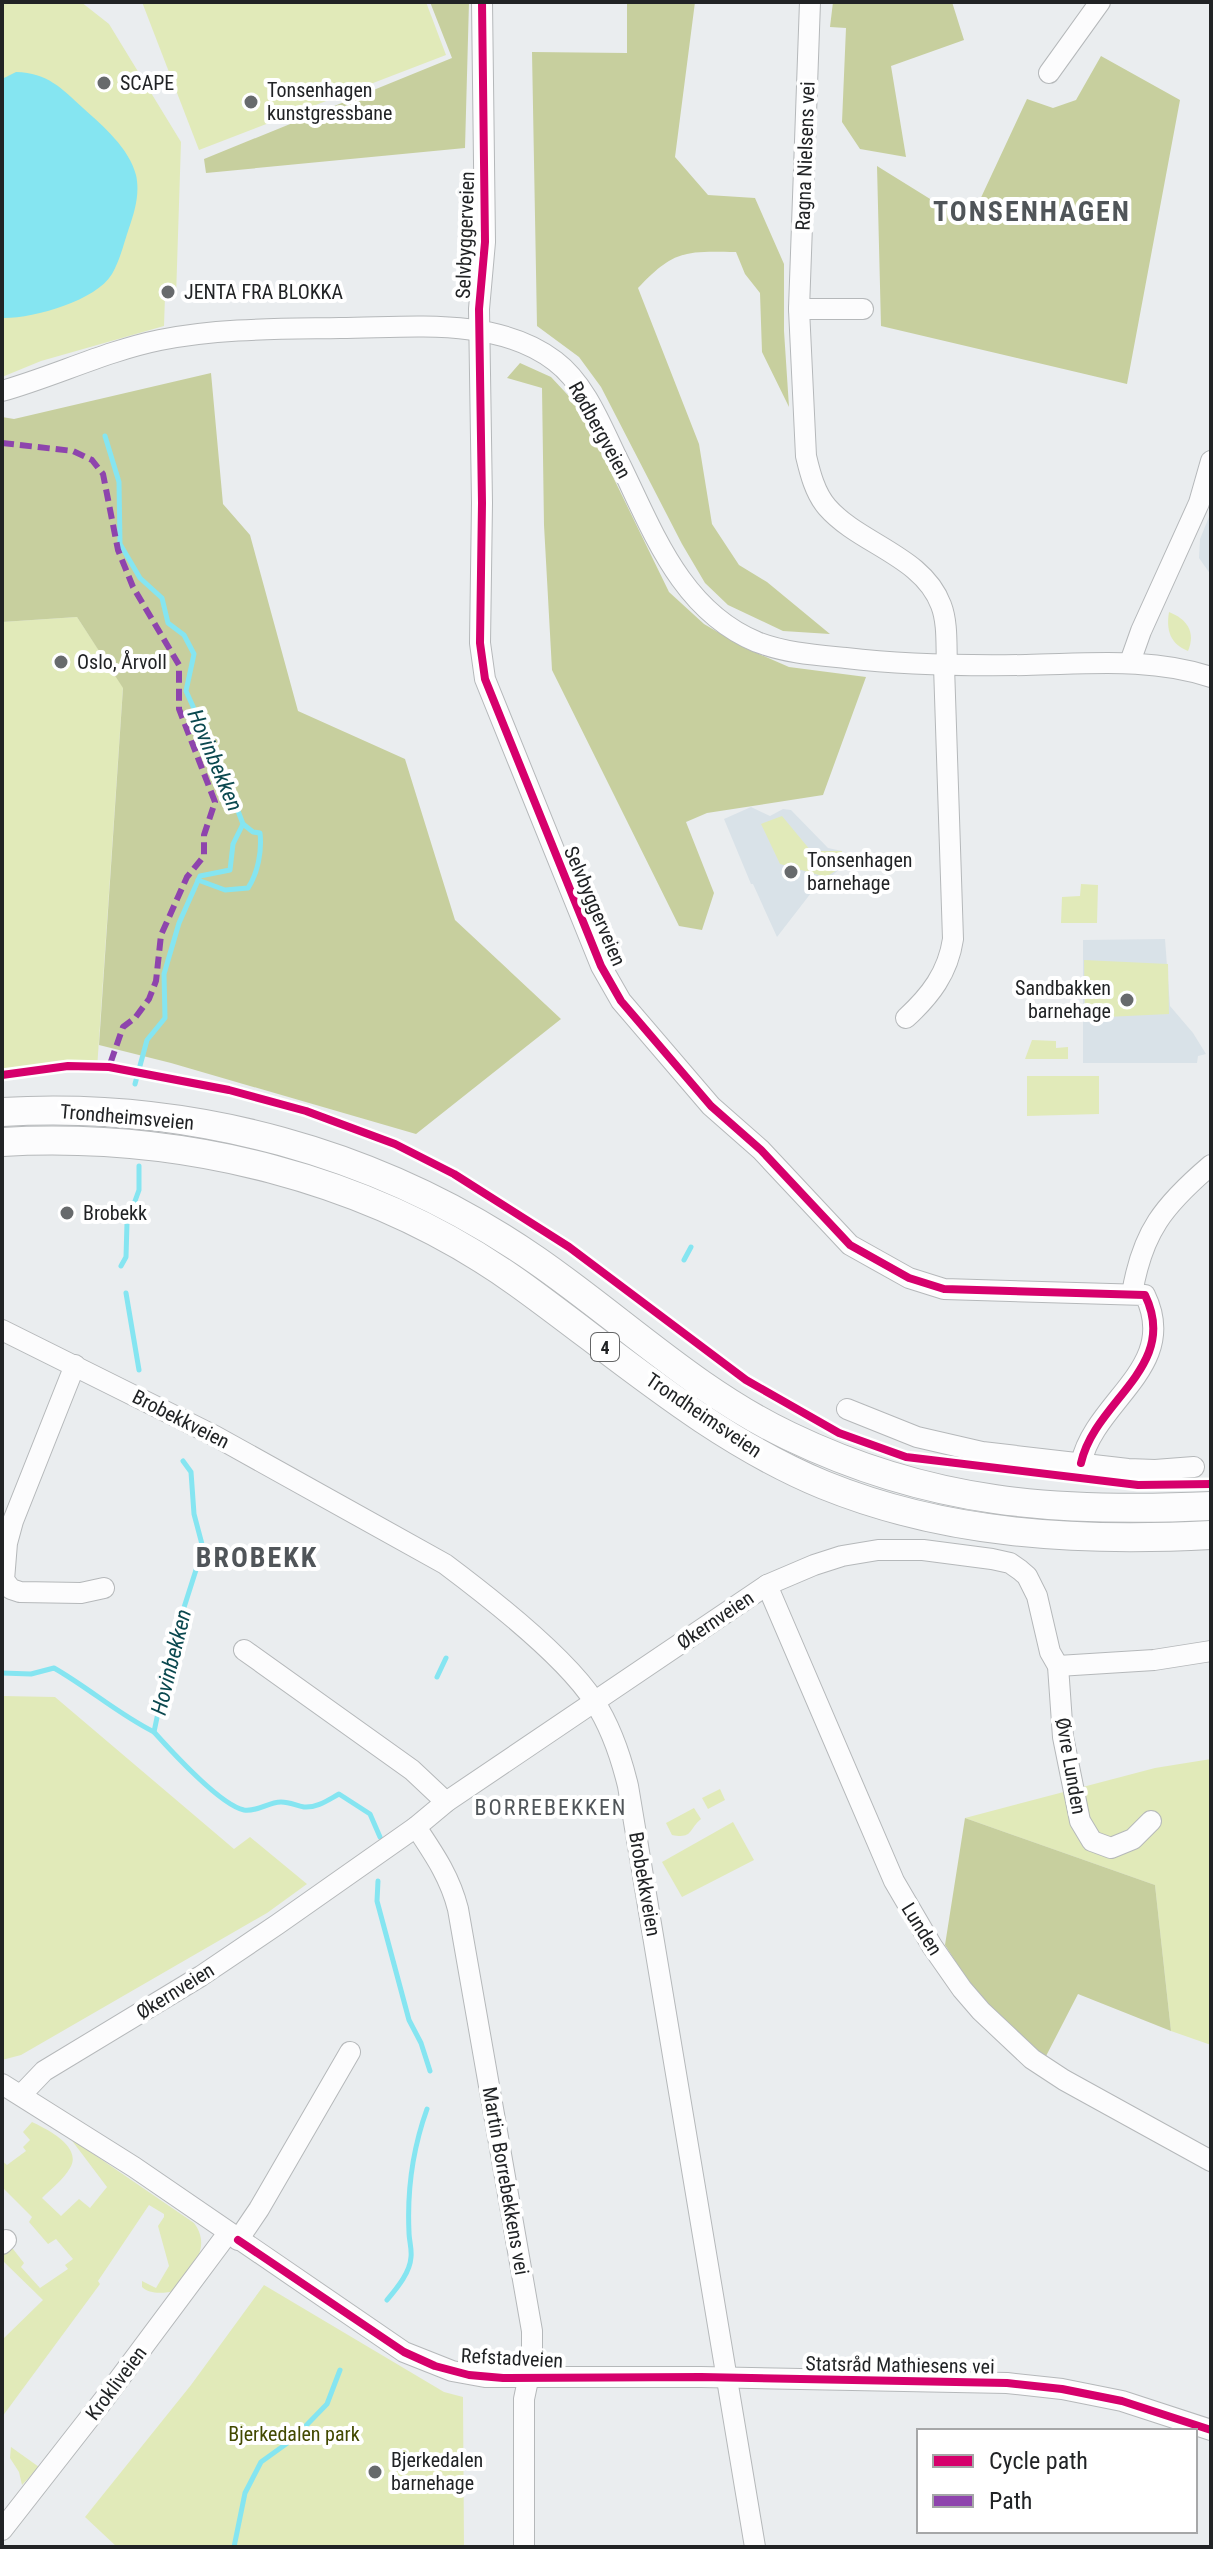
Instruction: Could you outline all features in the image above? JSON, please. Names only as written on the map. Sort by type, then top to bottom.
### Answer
[{"type":"highway","name":"Trondheimsveien","points":[[2,1112],[114,1112],[211,1125],[271,1138],[386,1178],[470,1219],[535,1260],[710,1390],[745,1412],[785,1435],[887,1476],[940,1491],[1039,1505],[1211,1506]]},
{"type":"highway","name":"Trondheimsveien","points":[[2,1142],[113,1142],[213,1155],[305,1180],[378,1206],[463,1247],[515,1281],[689,1411],[733,1439],[809,1478],[877,1504],[980,1528],[1037,1534],[1158,1538],[1211,1535]]},
{"type":"street","name":"Selvbyggerveien","points":[[482,2],[485,242],[479,309],[480,643],[485,679],[601,966],[621,1001],[711,1106],[761,1150],[850,1245],[909,1278],[944,1289],[1132,1294]]},
{"type":"street","name":"Ragna Nielsens vei","points":[[810,2],[799,309],[806,456],[810,474],[824,504],[845,525],[927,580],[942,607],[945,666]]},
{"type":"street","points":[[1049,73],[1100,2]]},
{"type":"street","points":[[799,309],[863,309]]},
{"type":"street","name":"Rødbergveien","points":[[2,391],[158,340],[219,330],[436,327],[480,332],[517,341],[539,351],[570,376],[592,409],[675,571],[693,596],[720,622],[760,643],[786,651],[945,666],[1130,662],[1168,666],[1211,677]]},
{"type":"street","points":[[1130,662],[1141,631],[1185,539],[1211,461]]},
{"type":"street","points":[[906,1018],[936,987],[951,955],[953,939],[945,666]]},
{"type":"street","points":[[1081,1463],[1089,1438],[1136,1377],[1153,1346],[1151,1307],[1145,1295],[1132,1294],[1139,1263],[1159,1217],[1179,1192],[1211,1165]]},
{"type":"street","name":"Brobekkveien","points":[[2,1330],[215,1436],[445,1564],[562,1663],[594,1700],[616,1745],[628,1786],[755,2547]]},
{"type":"street","points":[[75,1365],[13,1521],[7,1543],[4,1580],[11,1589],[20,1592],[81,1593],[104,1588]]},
{"type":"street","points":[[847,1409],[935,1442],[1014,1457],[1155,1470],[1194,1467]]},
{"type":"street","name":"Økernveien","points":[[21,2095],[44,2071],[214,1967],[416,1827],[446,1802],[767,1585],[842,1556],[878,1550],[923,1550],[992,1559],[1010,1563],[1020,1570]]},
{"type":"street","name":"Øvre Lunden","points":[[1020,1570],[1027,1576],[1037,1596],[1050,1652],[1058,1666],[1063,1737],[1073,1795],[1087,1836],[1097,1845],[1117,1847],[1133,1839],[1151,1821]]},
{"type":"street","name":"Lunden","points":[[767,1585],[894,1881],[932,1946],[962,1989],[1032,2059],[1064,2080],[1211,2161]]},
{"type":"street","points":[[244,1650],[412,1770],[446,1802]]},
{"type":"street","points":[[1058,1666],[1154,1660],[1211,1651]]},
{"type":"street","name":"Martin Borrebekkens vei","points":[[416,1827],[453,1887],[532,2331],[532,2361],[524,2399],[524,2547]]},
{"type":"street","name":"Krokliveien","points":[[2,2530],[233,2237],[259,2209],[350,2052]]},
{"type":"street","name":"Refstadveien","points":[[2,2084],[134,2167],[404,2352],[435,2366],[469,2375],[528,2378],[727,2378]]},
{"type":"street","name":"Statsråd Mathiesens vei","points":[[727,2378],[1020,2384],[1122,2401],[1211,2430]]},
{"type":"shaded area","points":[[1211,512],[1211,575],[1199,558],[1200,539]]},
{"type":"shaded area","name":"Tonsenhagen barnehage","points":[[751,807],[770,816],[783,809],[791,810],[828,848],[842,851],[846,864],[811,893],[777,937],[724,819]]},
{"type":"shaded area","name":"Sandbakken barnehage","points":[[1165,939],[1170,1006],[1206,1054],[1198,1056],[1197,1063],[1083,1063],[1083,940]]},
{"type":"green space","points":[[2,2],[81,2],[109,24],[181,142],[176,297],[165,296],[164,326],[41,361],[2,377]]},
{"type":"green space","name":"Tonsenhagen kunstgressbane","points":[[142,2],[426,2],[446,55],[199,150]]},
{"type":"green space","points":[[430,2],[469,2],[465,148],[206,173],[204,159],[452,58]]},
{"type":"green space","points":[[627,2],[695,2],[675,157],[708,195],[755,198],[784,264],[789,407],[762,352],[760,293],[745,274],[736,252],[681,255],[661,266],[638,288],[699,444],[712,524],[739,565],[767,582],[830,634],[783,631],[728,605],[705,583],[601,387],[579,357],[537,326],[532,52],[627,53]]},
{"type":"green space","points":[[833,2],[952,2],[964,40],[891,66],[906,157],[860,149],[842,122],[846,28],[830,27]]},
{"type":"green space","points":[[1101,56],[1180,100],[1127,384],[881,326],[877,166],[935,202],[978,204],[1027,99],[1053,108],[1076,100]]},
{"type":"green space","points":[[520,363],[551,377],[579,407],[669,592],[704,624],[745,648],[789,667],[866,677],[823,795],[707,813],[686,822],[714,893],[702,930],[679,926],[552,670],[544,525],[542,388],[507,378]]},
{"type":"green space","points":[[211,373],[223,504],[250,535],[298,711],[405,759],[455,920],[561,1019],[416,1134],[99,1045],[123,688],[77,617],[2,622],[2,417],[14,419]]},
{"type":"green space","points":[[1169,612],[1181,618],[1188,627],[1191,638],[1188,651],[1171,636]]},
{"type":"green space","points":[[77,617],[123,687],[97,1069],[2,1074],[2,622]]},
{"type":"green space","points":[[782,816],[811,851],[842,851],[840,868],[826,877],[780,864],[761,824]]},
{"type":"green space","points":[[1081,884],[1098,885],[1097,923],[1061,923],[1062,897],[1080,896]]},
{"type":"green space","points":[[1084,960],[1168,964],[1169,1014],[1085,1018]]},
{"type":"green space","points":[[1032,1040],[1056,1041],[1056,1048],[1068,1047],[1068,1059],[1025,1059]]},
{"type":"green space","points":[[1027,1076],[1099,1076],[1099,1114],[1027,1116]]},
{"type":"green space","points":[[2,1696],[55,1697],[234,1849],[250,1837],[307,1884],[267,1913],[21,2055],[2,2060]]},
{"type":"green space","points":[[1211,1759],[1211,2045],[1171,2031],[1155,1885],[965,1818],[1155,1768]]},
{"type":"green space","points":[[720,1789],[725,1800],[708,1809],[702,1798]]},
{"type":"green space","points":[[694,1808],[701,1819],[687,1835],[672,1835],[666,1823]]},
{"type":"green space","points":[[965,1818],[1155,1885],[1171,2031],[1078,1994],[1045,2058],[981,2001],[945,1945]]},
{"type":"green space","points":[[733,1822],[754,1860],[682,1897],[662,1862]]},
{"type":"green space","points":[[32,2122],[62,2140],[72,2153],[70,2168],[42,2198],[61,2216],[79,2199],[90,2208],[107,2187],[70,2138],[194,2223],[201,2241],[193,2267],[175,2291],[162,2293],[145,2290],[142,2281],[156,2288],[169,2266],[158,2226],[164,2214],[149,2205],[98,2281],[100,2284],[2,2417],[2,2340],[43,2300],[2,2260],[2,2252],[13,2249],[24,2263],[21,2267],[40,2288],[68,2269],[65,2265],[73,2259],[56,2239],[48,2244],[29,2222],[32,2217],[2,2187],[2,2161],[7,2165],[26,2151],[23,2147],[30,2140],[23,2132]]},
{"type":"green space","name":"Bjerkedalen park","points":[[264,2285],[444,2392],[463,2397],[464,2547],[117,2547],[85,2517],[191,2385]]},
{"type":"green space","points":[[11,2447],[39,2467],[22,2485],[19,2472],[10,2458]]},
{"type":"water","points":[[16,72],[37,75],[53,83],[107,130],[133,165],[137,195],[120,257],[104,284],[78,300],[46,312],[2,318],[2,79]]},
{"type":"waterway","name":"Hovinbekken","points":[[105,436],[119,482],[120,544],[140,578],[162,598],[168,623],[184,635],[194,654],[186,691],[243,824],[233,844],[230,870],[200,876],[179,923],[164,974],[165,1018],[147,1040],[135,1084]]},
{"type":"waterway","name":"Hovinbekken","points":[[198,880],[225,890],[248,888],[258,862],[260,833],[243,824]]},
{"type":"waterway","name":"Hovinbekken","points":[[121,1266],[126,1257],[127,1223],[139,1190],[139,1166]]},
{"type":"waterway","points":[[684,1260],[691,1247]]},
{"type":"waterway","name":"Hovinbekken","points":[[126,1293],[139,1370]]},
{"type":"waterway","name":"Hovinbekken","points":[[183,1461],[191,1472],[194,1514],[203,1548],[172,1645],[154,1732],[197,1777],[234,1806],[249,1810],[281,1802],[309,1807],[339,1794],[370,1814],[380,1837]]},
{"type":"waterway","points":[[437,1677],[446,1658]]},
{"type":"waterway","points":[[2,1673],[31,1674],[54,1668],[154,1732]]},
{"type":"waterway","name":"Hovinbekken","points":[[378,1881],[377,1901],[409,2020],[430,2071]]},
{"type":"waterway","name":"Hovinbekken","points":[[387,2300],[410,2263],[410,2185],[427,2109]]},
{"type":"waterway","name":"Hovinbekken","points":[[234,2547],[245,2493],[261,2462],[293,2439],[327,2404],[340,2370]]},
{"type":"marked path","points":[[2,443],[73,451],[92,460],[103,474],[118,550],[133,587],[179,665],[179,709],[215,802],[204,835],[204,856],[187,877],[161,935],[156,981],[149,999],[135,1018],[123,1027],[109,1067]]},
{"type":"cycle path","points":[[482,2],[485,242],[479,309],[482,503],[480,643],[485,679],[601,966],[621,1001],[711,1106],[761,1150],[850,1245],[909,1278],[944,1289],[1145,1295],[1153,1320],[1152,1343],[1144,1363],[1089,1441],[1081,1463]]},
{"type":"cycle path","points":[[2,1075],[68,1066],[109,1067],[229,1090],[306,1111],[395,1144],[454,1174],[569,1247],[746,1380],[839,1433],[906,1457],[1138,1485],[1211,1484]]},
{"type":"cycle path","points":[[238,2240],[404,2352],[435,2366],[469,2375],[503,2378],[701,2377],[1007,2383],[1062,2389],[1122,2401],[1211,2430]]},
{"type":"place","name":"SCAPE","points":[[104,83]]},
{"type":"place","name":"Tonsenhagen kunstgressbane","points":[[251,102]]},
{"type":"place","name":"JENTA FRA BLOKKA","points":[[168,292]]},
{"type":"place","name":"Oslo, Årvoll","points":[[61,662]]},
{"type":"place","name":"Tonsenhagen barnehage","points":[[791,872]]},
{"type":"place","name":"Sandbakken barnehage","points":[[1127,1000]]},
{"type":"place","name":"Brobekk","points":[[67,1213]]},
{"type":"place","name":"Bjerkedalen barnehage","points":[[375,2472]]},
{"type":"district","name":"TONSENHAGEN","points":[[1032,211]]},
{"type":"district","name":"BROBEKK","points":[[257,1557]]},
{"type":"district","name":"BORREBEKKEN","points":[[551,1807]]}]
